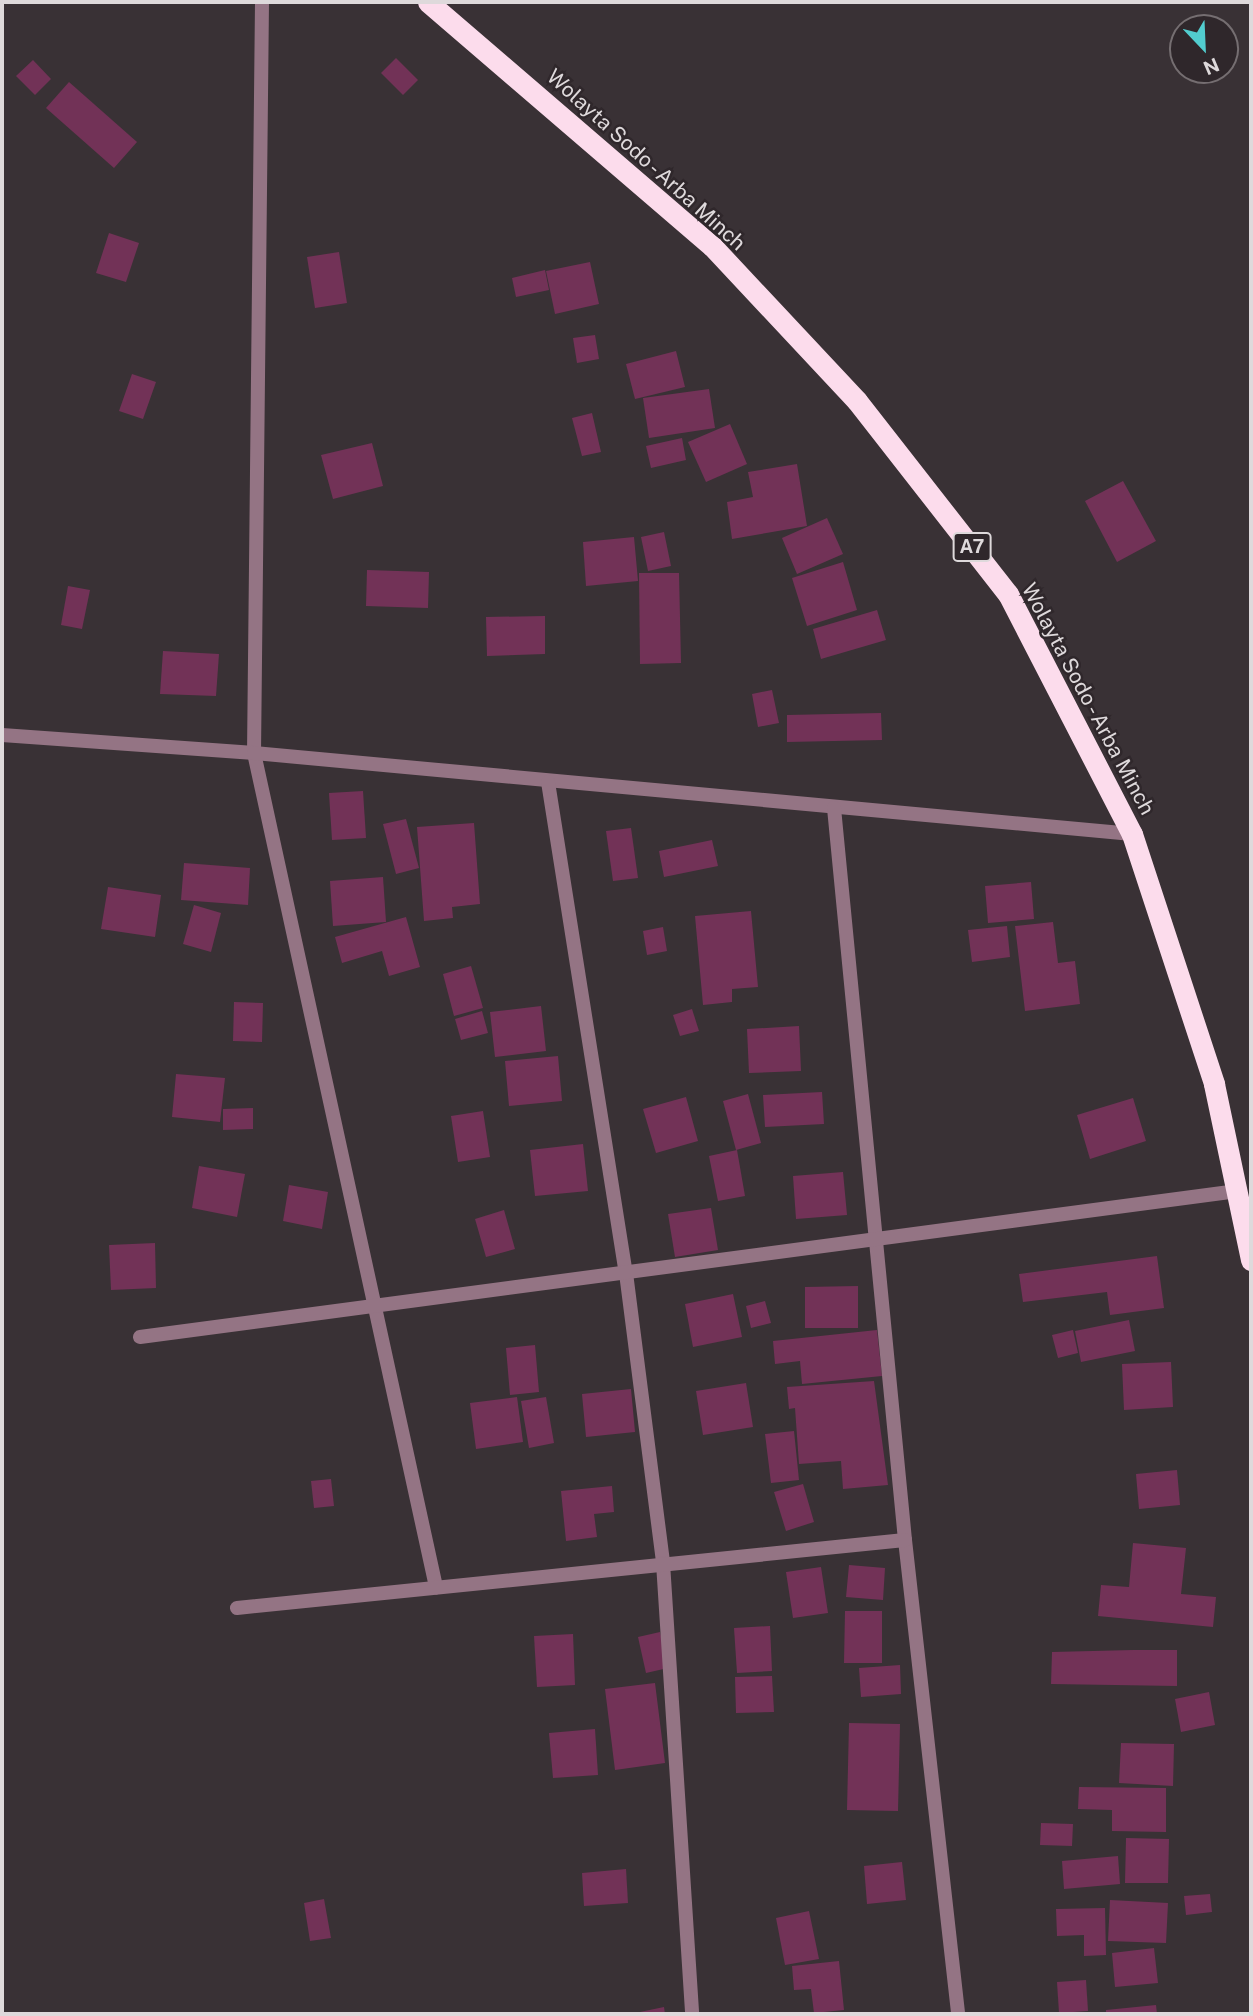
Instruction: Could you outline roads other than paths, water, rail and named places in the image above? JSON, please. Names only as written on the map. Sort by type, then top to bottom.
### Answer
[{"type":"highway","name":"Wolayta Sodo - Arba Minch","points":[[428,2],[712,246],[857,401],[1008,594],[1132,834],[1214,1084],[1251,1260]]},
{"type":"street","points":[[262,2],[254,753],[436,1587]]},
{"type":"street","points":[[2,735],[254,753],[1132,834]]},
{"type":"street","points":[[548,782],[626,1273],[663,1563],[692,2014]]},
{"type":"street","points":[[835,808],[905,1540],[958,2014]]},
{"type":"street","points":[[140,1337],[1237,1191]]},
{"type":"street","points":[[237,1608],[905,1540]]}]
